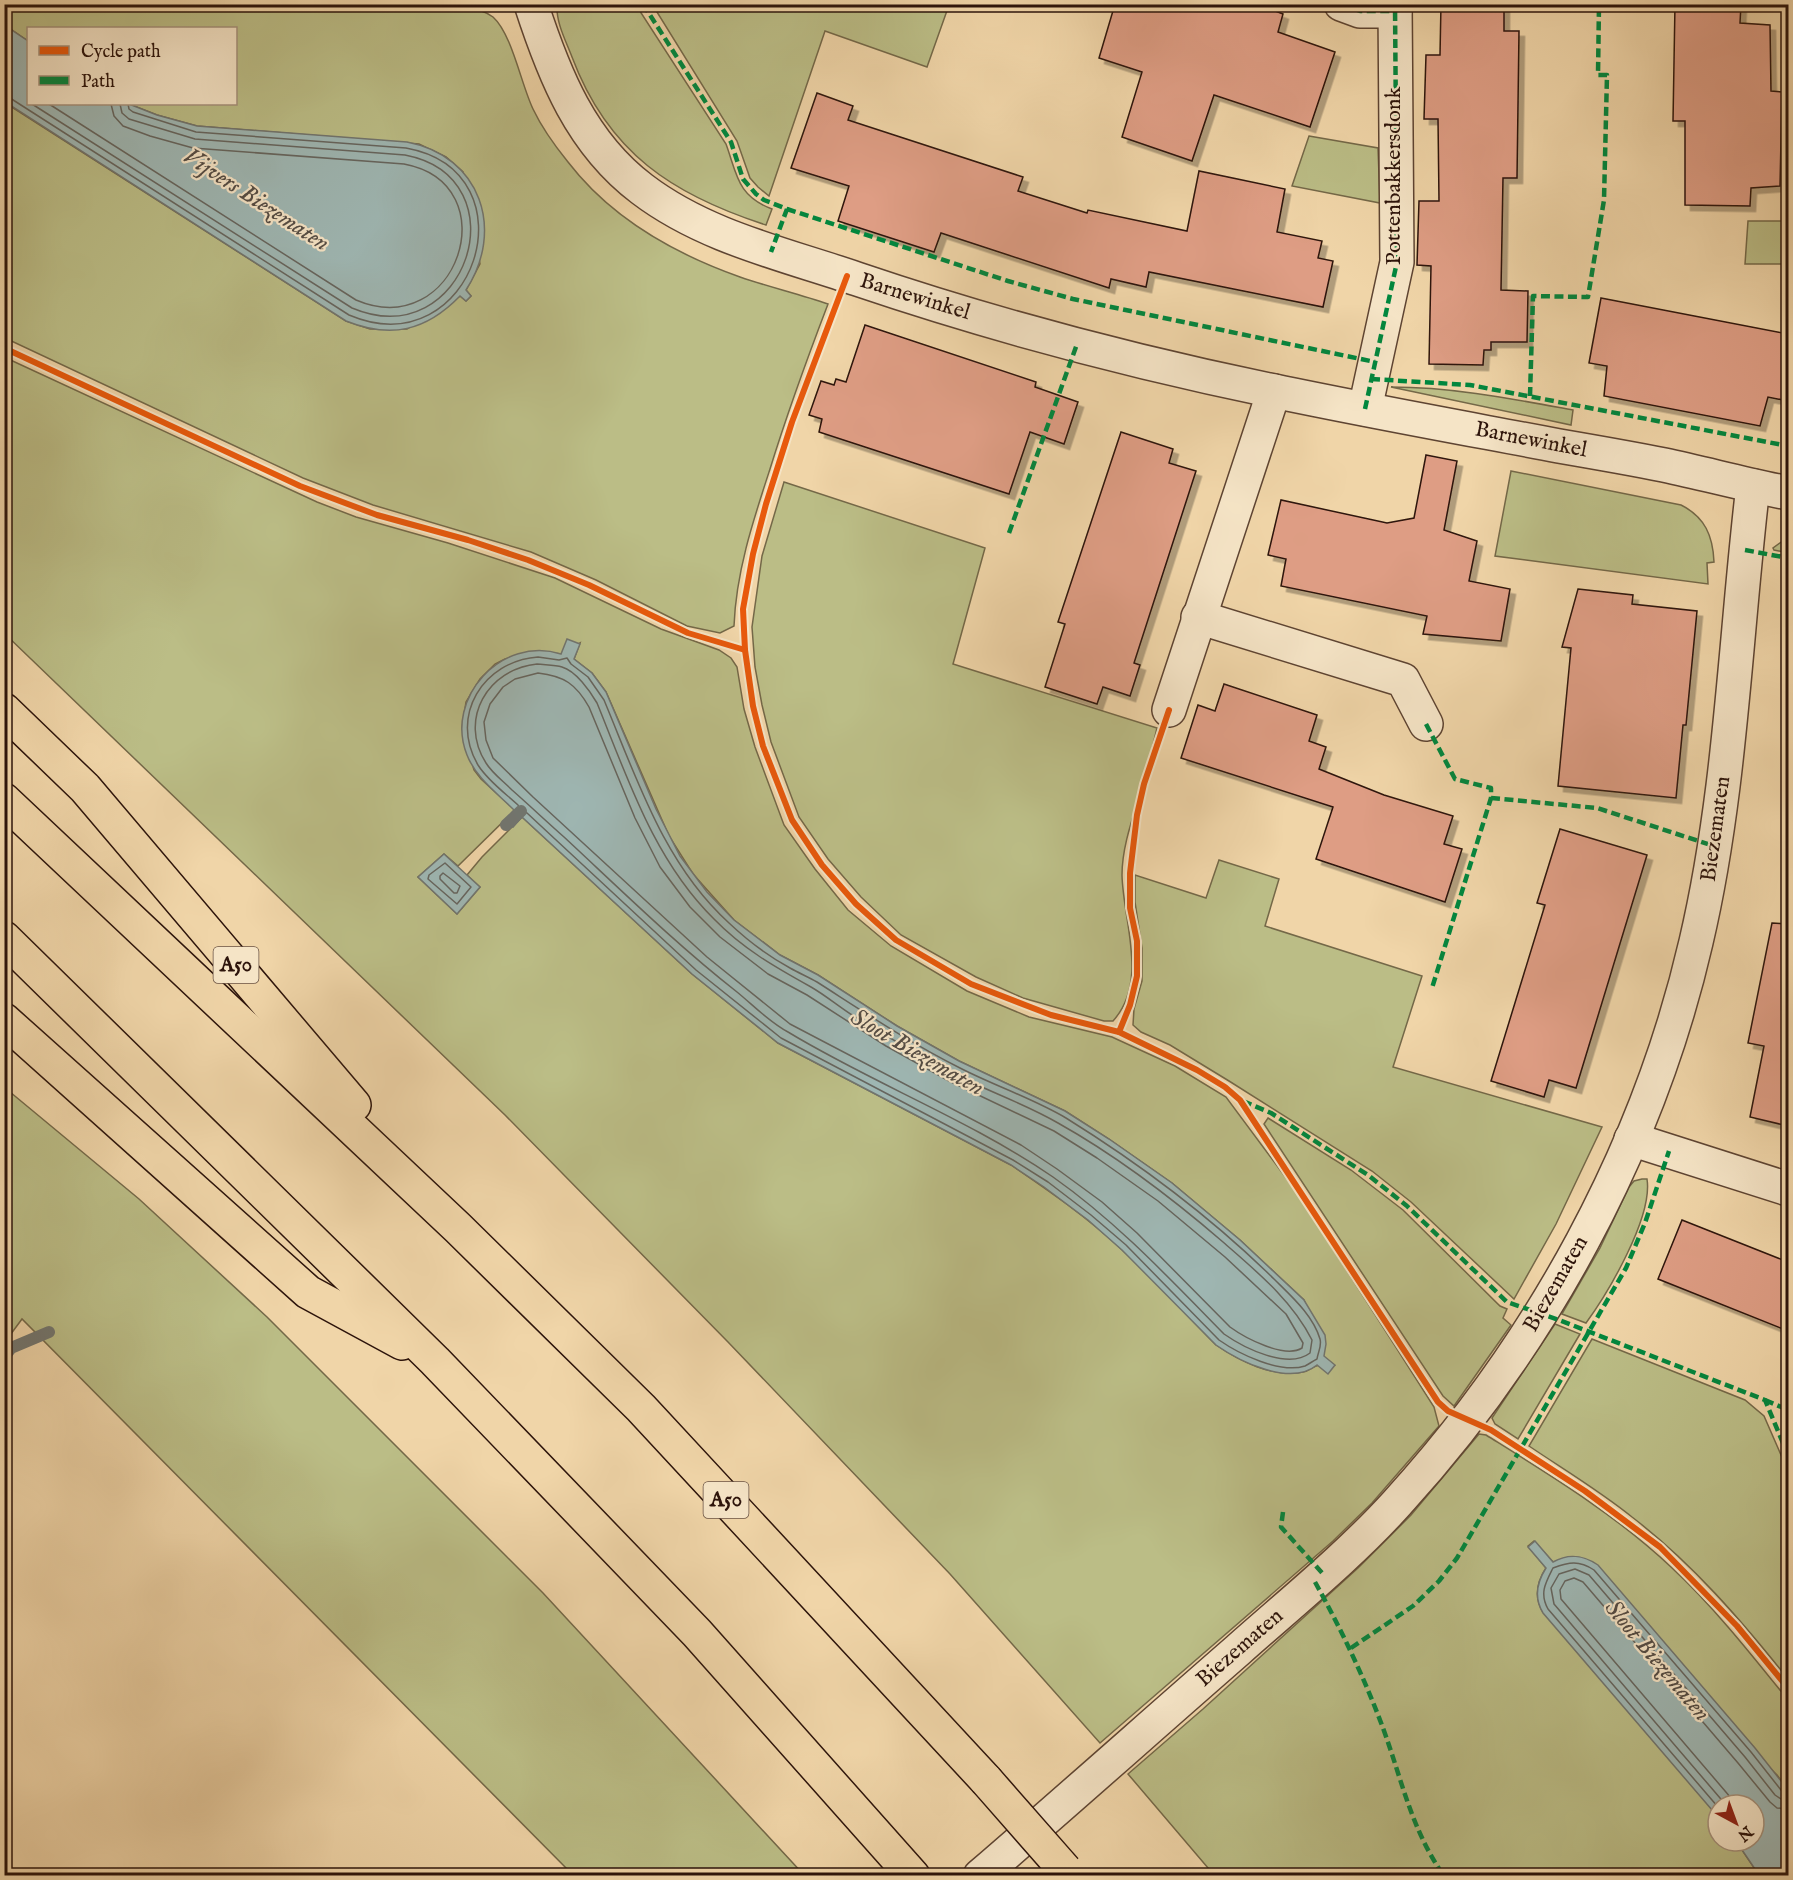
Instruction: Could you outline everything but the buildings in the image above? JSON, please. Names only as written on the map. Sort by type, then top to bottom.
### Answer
[{"type":"highway","name":"A50","points":[[4,710],[85,788],[458,1228]]},
{"type":"highway","name":"A50","points":[[4,800],[458,1228],[641,1408],[986,1780],[1068,1873]]},
{"type":"highway","points":[[4,938],[435,1361],[697,1633],[906,1867]]},
{"type":"highway","points":[[4,1020],[308,1292],[435,1361]]},
{"type":"street","name":"Barnewinkel","points":[[531,4],[560,85],[590,136],[605,156],[641,189],[671,209],[693,221],[771,252],[919,300],[1114,355],[1274,391],[1665,466],[1788,493]]},
{"type":"street","name":"Pottenbakkersdonk","points":[[1341,4],[1360,11],[1395,8],[1397,262],[1365,409]]},
{"type":"street","points":[[1169,710],[1274,391]]},
{"type":"street","name":"Biezematen","points":[[981,1875],[1324,1575],[1395,1505],[1463,1427],[1491,1390],[1573,1257],[1631,1139],[1665,1053],[1682,999],[1706,894],[1724,783],[1753,486]]},
{"type":"street","points":[[1198,617],[1403,680],[1426,724]]},
{"type":"street","points":[[1631,1139],[1788,1189]]},
{"type":"green space","points":[[290,4],[317,8],[370,9],[401,4],[443,4],[445,11],[470,9],[482,11],[493,17],[506,35],[529,99],[545,130],[568,162],[604,200],[646,232],[692,257],[740,277],[828,304],[790,407],[752,527],[738,586],[734,626],[720,633],[687,626],[596,580],[531,552],[373,505],[303,478],[5,338],[4,102],[346,321],[370,329],[407,329],[460,296],[466,301],[471,296],[466,290],[480,264],[463,172],[446,157],[419,144],[197,126],[132,105],[237,105],[237,27],[27,27],[27,40],[5,25],[5,5]]},
{"type":"green space","points":[[652,4],[826,4],[851,7],[873,4],[949,5],[927,67],[825,31],[769,196],[750,178],[737,141]]},
{"type":"green space","points":[[557,5],[636,5],[726,144],[736,174],[745,191],[760,204],[772,209],[766,225],[702,200],[673,184],[648,166],[625,144],[604,120],[587,91],[562,32]]},
{"type":"green space","points":[[1309,136],[1378,148],[1380,203],[1292,186]]},
{"type":"green space","points":[[1748,221],[1788,221],[1788,264],[1745,264]]},
{"type":"green space","points":[[4,357],[317,502],[356,517],[448,543],[555,578],[661,629],[719,650],[731,658],[737,667],[744,709],[755,747],[784,825],[848,910],[891,946],[967,991],[1029,1017],[1112,1037],[1175,1066],[1226,1097],[1298,1194],[1434,1407],[1439,1426],[1372,1503],[1333,1541],[1100,1743],[950,1574],[728,1342],[505,1115],[5,634]],"holes":[[[580,643],[574,659],[592,673],[606,692],[669,836],[693,874],[734,920],[780,955],[818,975],[897,1026],[959,1061],[1065,1111],[1172,1183],[1240,1240],[1304,1300],[1324,1357],[1334,1365],[1318,1365],[1303,1372],[1280,1373],[1257,1367],[1216,1345],[1108,1237],[1068,1205],[1011,1165],[778,1043],[692,974],[522,817],[467,875],[480,887],[457,914],[418,877],[444,854],[458,866],[515,810],[474,770],[462,728],[466,702],[480,679],[495,664],[505,659],[538,651],[561,654]]]},
{"type":"green space","points":[[1391,387],[1460,391],[1573,410],[1571,425]]},
{"type":"green space","points":[[1511,471],[1681,505],[1702,521],[1712,544],[1714,562],[1707,563],[1708,584],[1495,556]]},
{"type":"green space","points":[[784,482],[985,548],[953,664],[1157,728],[1124,855],[1123,893],[1132,970],[1130,988],[1124,1005],[1113,1021],[1104,1021],[1023,998],[976,977],[901,935],[861,897],[828,859],[799,817],[771,742],[755,667],[752,627],[762,556]]},
{"type":"green space","points":[[1788,537],[1788,553],[1774,550],[1773,548]]},
{"type":"green space","points":[[1219,860],[1279,879],[1265,926],[1422,976],[1393,1067],[1602,1127],[1556,1224],[1514,1299],[1411,1202],[1372,1171],[1229,1081],[1170,1045],[1141,1032],[1133,1025],[1134,1009],[1142,981],[1142,948],[1135,902],[1135,875],[1206,898]]},
{"type":"green space","points":[[4,1087],[139,1199],[267,1317],[543,1593],[804,1875],[573,1875],[22,1319],[5,1342]]},
{"type":"green space","points":[[1268,1118],[1351,1170],[1403,1210],[1500,1306],[1507,1309],[1503,1318],[1511,1325],[1454,1406],[1443,1396],[1264,1124]]},
{"type":"green space","points":[[1647,1179],[1647,1195],[1643,1213],[1627,1254],[1606,1293],[1586,1323],[1562,1314],[1600,1248],[1629,1187],[1634,1181]]},
{"type":"green space","points":[[1555,1324],[1580,1334],[1518,1439],[1495,1424],[1492,1418]]},
{"type":"green space","points":[[1592,1339],[1745,1400],[1764,1416],[1788,1471],[1788,1679],[1734,1614],[1675,1553],[1620,1507],[1529,1446]]},
{"type":"green space","points":[[1479,1434],[1486,1435],[1605,1513],[1650,1548],[1687,1582],[1746,1648],[1788,1700],[1788,1790],[1777,1775],[1553,1562],[1534,1541],[1528,1546],[1546,1568],[1540,1579],[1538,1590],[1538,1601],[1543,1612],[1706,1802],[1706,1853],[1744,1853],[1759,1875],[1214,1875],[1128,1774],[1358,1568],[1411,1515]]},
{"type":"water","name":"Vijvers Biezematen","points":[[4,25],[27,40],[27,105],[132,105],[197,126],[407,142],[432,150],[453,163],[468,179],[479,199],[484,220],[484,244],[478,267],[466,290],[471,296],[466,301],[460,296],[434,317],[407,328],[378,330],[346,321],[5,102]]},
{"type":"water","points":[[567,639],[580,644],[574,659],[592,673],[606,692],[656,809],[680,856],[707,892],[734,920],[780,955],[818,975],[897,1026],[959,1061],[1065,1111],[1172,1183],[1240,1240],[1304,1300],[1325,1335],[1324,1356],[1335,1365],[1328,1374],[1317,1365],[1306,1371],[1279,1373],[1251,1364],[1216,1345],[1122,1250],[1088,1220],[1044,1187],[1011,1165],[778,1043],[692,974],[522,817],[513,827],[506,819],[514,810],[481,778],[467,755],[462,734],[464,712],[471,693],[483,676],[499,663],[518,654],[539,651],[561,654]]},
{"type":"water","points":[[444,854],[480,887],[457,914],[418,877]]},
{"type":"water","points":[[1535,1541],[1553,1562],[1565,1557],[1576,1556],[1598,1565],[1755,1748],[1788,1790],[1788,1875],[1759,1875],[1744,1853],[1766,1853],[1766,1793],[1706,1793],[1706,1803],[1543,1613],[1538,1602],[1538,1590],[1540,1579],[1546,1568],[1528,1547]]},
{"type":"waterway","name":"Sloot Biezematen","points":[[506,825],[521,811]]},
{"type":"waterway","name":"Sloot Biezematen","points":[[4,1357],[11,1348],[49,1332]]},
{"type":"marked path","points":[[643,4],[731,142],[743,179],[764,200],[787,209],[771,252]]},
{"type":"marked path","points":[[1341,4],[1360,11],[1395,11]]},
{"type":"marked path","points":[[1365,409],[1397,262],[1395,4]]},
{"type":"marked path","points":[[1530,396],[1533,296],[1588,297],[1604,200],[1607,75],[1598,75],[1599,4]]},
{"type":"marked path","points":[[787,209],[1008,281],[1073,299],[1375,362]]},
{"type":"marked path","points":[[1009,533],[1077,344]]},
{"type":"marked path","points":[[1371,379],[1470,385],[1788,446]]},
{"type":"marked path","points":[[1745,550],[1788,558]]},
{"type":"marked path","points":[[1426,724],[1455,779],[1491,788],[1491,798],[1432,988]]},
{"type":"marked path","points":[[1491,798],[1597,808],[1714,846]]},
{"type":"marked path","points":[[1243,1101],[1271,1113],[1368,1175],[1407,1206],[1507,1302],[1765,1400],[1788,1455]]},
{"type":"marked path","points":[[1351,1648],[1413,1606],[1439,1581],[1457,1558],[1626,1268],[1645,1223],[1669,1151]]},
{"type":"marked path","points":[[1765,1400],[1788,1410]]},
{"type":"marked path","points":[[1283,1512],[1281,1527],[1324,1575]]},
{"type":"marked path","points":[[1315,1582],[1360,1672],[1383,1728],[1415,1822],[1444,1876]]},
{"type":"cycle path","points":[[847,276],[792,422],[766,504],[753,554],[743,609],[745,650],[753,706],[763,746],[792,820],[822,865],[856,904],[896,940],[971,984],[1051,1015],[1119,1032],[1197,1070],[1225,1087],[1240,1100],[1438,1402],[1448,1411],[1491,1430],[1585,1491],[1660,1547],[1737,1626],[1788,1688]]},
{"type":"cycle path","points":[[4,348],[300,486],[377,515],[468,540],[528,560],[589,585],[688,633],[745,650]]},
{"type":"cycle path","points":[[1119,1032],[1130,1005],[1137,976],[1137,941],[1130,908],[1130,873],[1137,815],[1144,784],[1169,710]]}]
